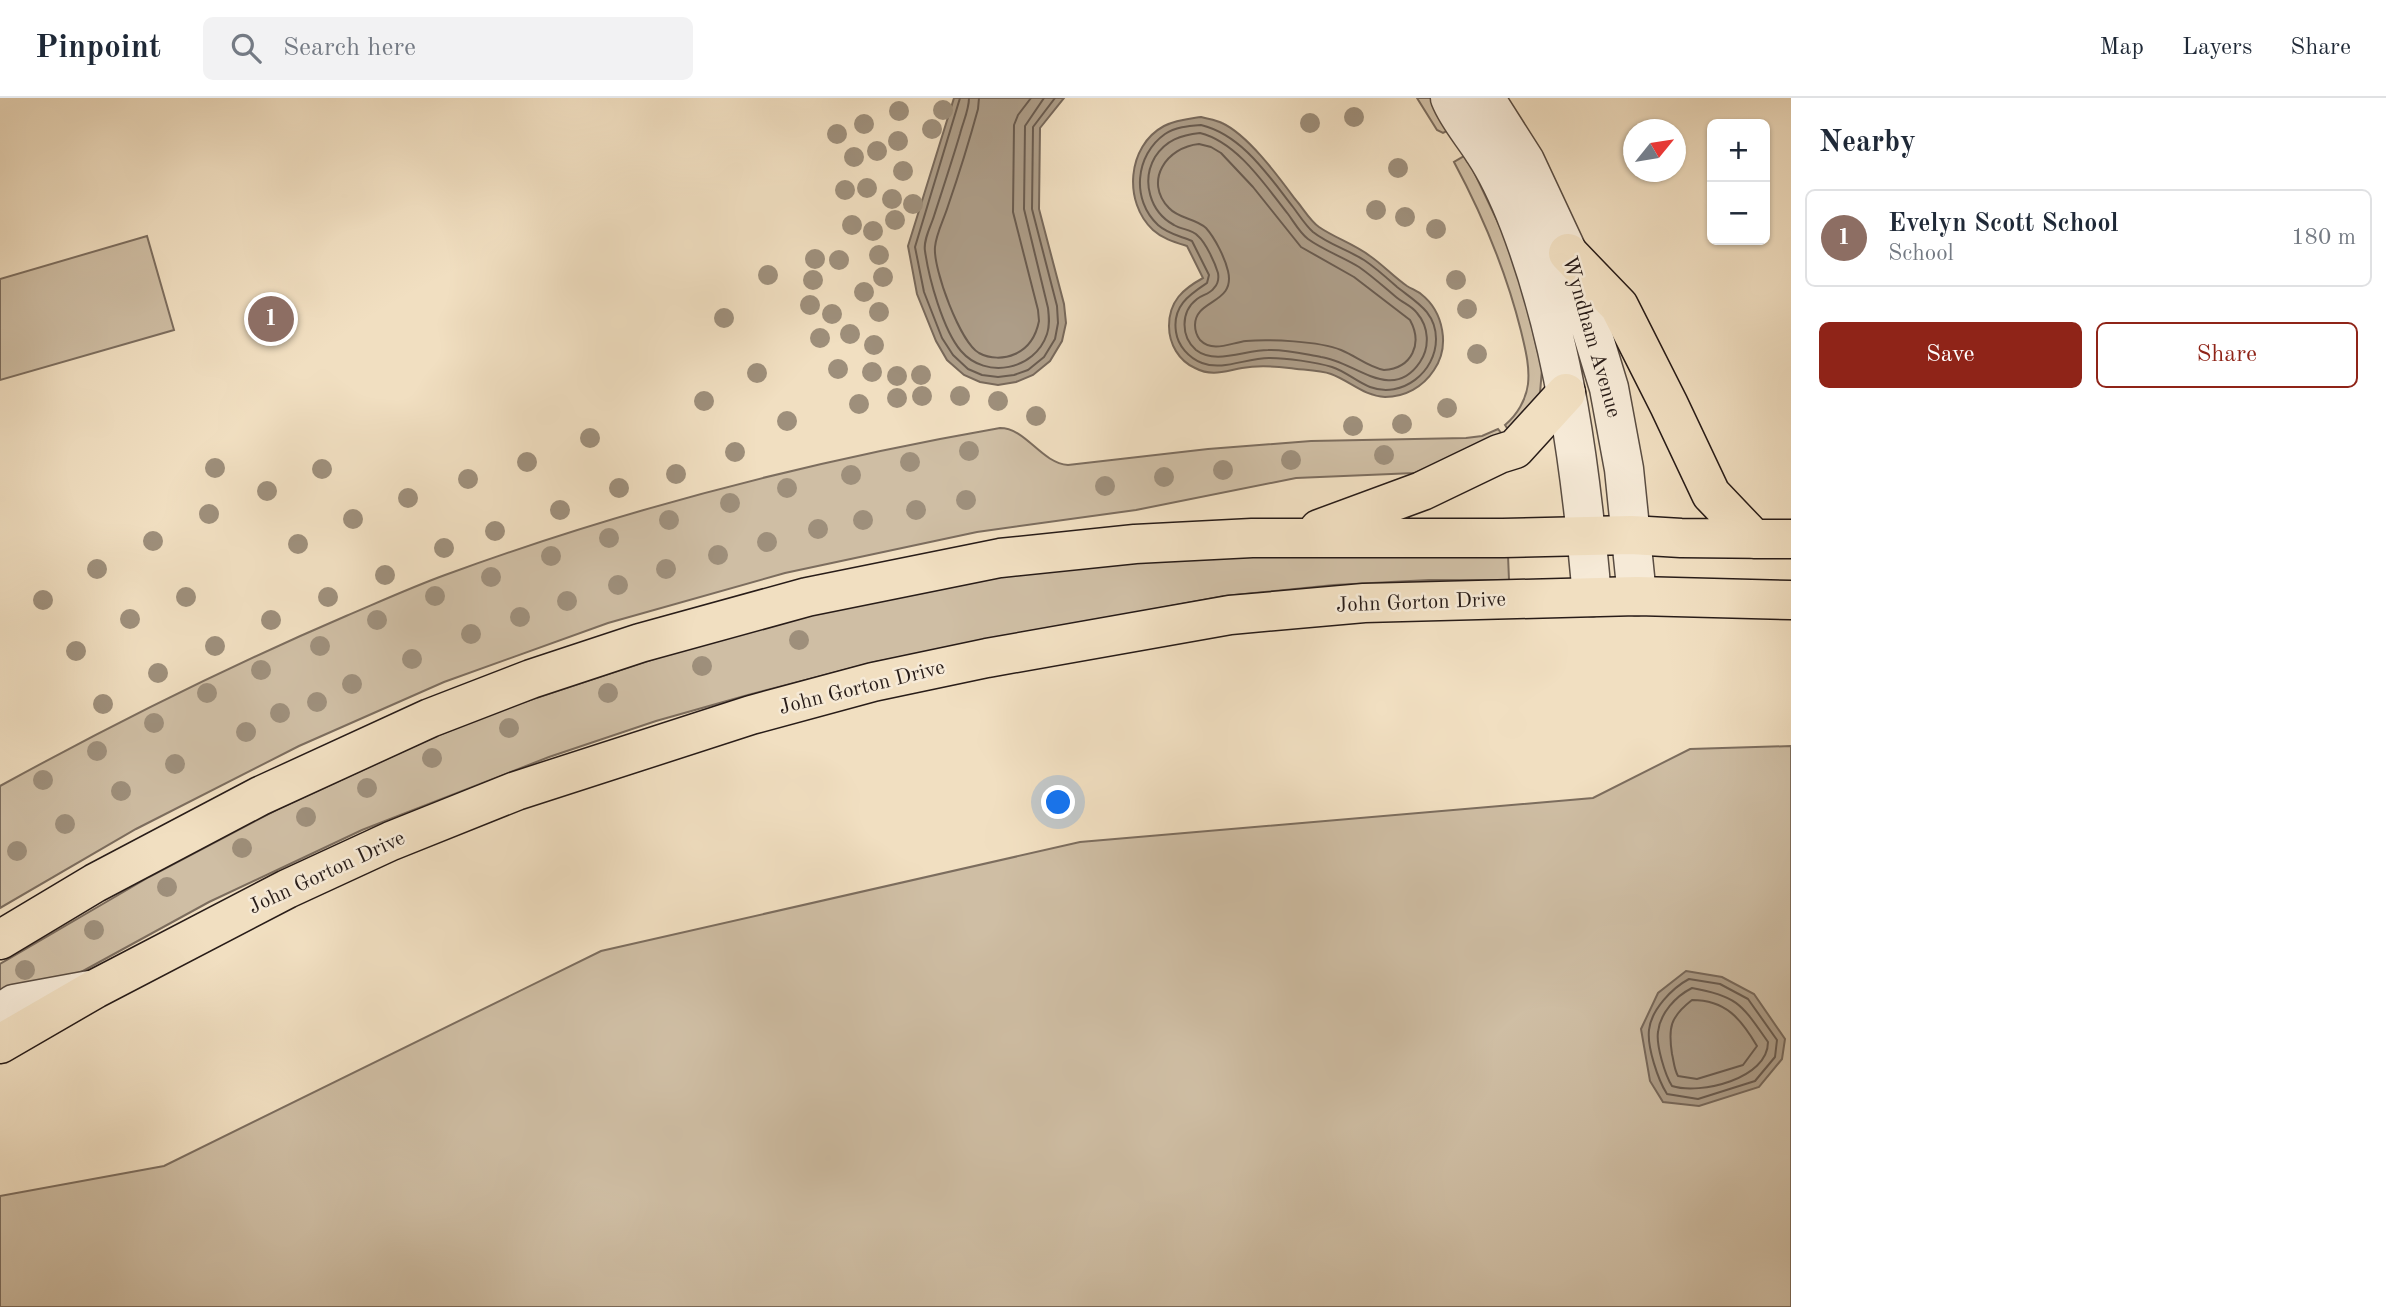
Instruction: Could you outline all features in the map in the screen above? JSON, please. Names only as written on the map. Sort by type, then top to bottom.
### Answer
[{"type":"main road","points":[[1568,253],[1619,306],[1711,494],[1772,539]]},
{"type":"main road","points":[[1294,538],[1422,491],[1515,449],[1566,393]]},
{"type":"main road","points":[[0,940],[95,883],[260,796],[430,718],[531,679],[640,643],[807,597],[1000,558],[1135,544],[1294,538],[1503,538],[1587,535],[1772,539]]},
{"type":"main road","name":"John Gorton Drive","points":[[0,1044],[95,989],[287,889],[391,841],[516,791],[751,715],[873,682],[987,658],[1230,615],[1364,603],[1637,596],[1791,600]]},
{"type":"street","name":"Wyndham Avenue","points":[[1450,98],[1486,154],[1518,221],[1543,292],[1566,393],[1587,535],[1592,597]]},
{"type":"street","name":"Wyndham Avenue","points":[[1485,98],[1525,161],[1568,253],[1609,388],[1624,469],[1637,596]]},
{"type":"street","points":[[0,1013],[14,1004],[95,989]]},
{"type":"shaded area","points":[[1417,98],[1432,98],[1451,129],[1443,133],[1437,130]]},
{"type":"shaded area","points":[[1466,155],[1503,233],[1524,294],[1542,369],[1540,393],[1509,431],[1505,425],[1520,407],[1527,390],[1527,357],[1501,265],[1454,162]]},
{"type":"shaded area","points":[[147,236],[174,330],[0,380],[0,279]]},
{"type":"shaded area","points":[[1000,428],[1018,434],[1058,463],[1068,465],[1208,449],[1311,441],[1466,438],[1482,436],[1498,429],[1502,434],[1415,473],[1296,478],[1136,510],[977,532],[785,573],[608,623],[444,682],[299,746],[136,829],[0,908],[0,786],[214,676],[420,584],[581,529],[719,489],[789,472]]},
{"type":"shaded area","points":[[1508,555],[1509,580],[1429,580],[1334,585],[1224,596],[875,662],[656,721],[549,757],[362,830],[209,902],[83,971],[0,1004],[0,964],[149,877],[278,809],[434,737],[512,706],[672,653],[803,617],[973,580],[1172,557]]},
{"type":"shaded area","points":[[1791,746],[1791,1307],[0,1307],[0,1196],[164,1166],[601,951],[1080,842],[1593,798],[1690,749]]},
{"type":"water","points":[[954,98],[1064,98],[1040,128],[1039,209],[1064,304],[1066,323],[1062,341],[1050,361],[1033,375],[1016,382],[998,385],[980,382],[964,375],[947,360],[936,341],[917,294],[908,246]]},
{"type":"water","points":[[1201,117],[1222,123],[1252,146],[1316,224],[1364,252],[1429,301],[1442,330],[1442,351],[1434,370],[1419,386],[1400,395],[1377,396],[1331,374],[1265,366],[1207,372],[1189,365],[1180,356],[1169,333],[1174,303],[1183,291],[1203,278],[1187,246],[1161,236],[1143,218],[1137,205],[1133,175],[1142,147],[1152,135],[1169,124]]},
{"type":"water","points":[[1686,971],[1722,977],[1754,994],[1785,1039],[1782,1059],[1759,1087],[1699,1106],[1663,1102],[1650,1081],[1641,1029],[1658,993]]},
{"type":"place","name":"Evelyn Scott School","points":[[271,319]]}]
